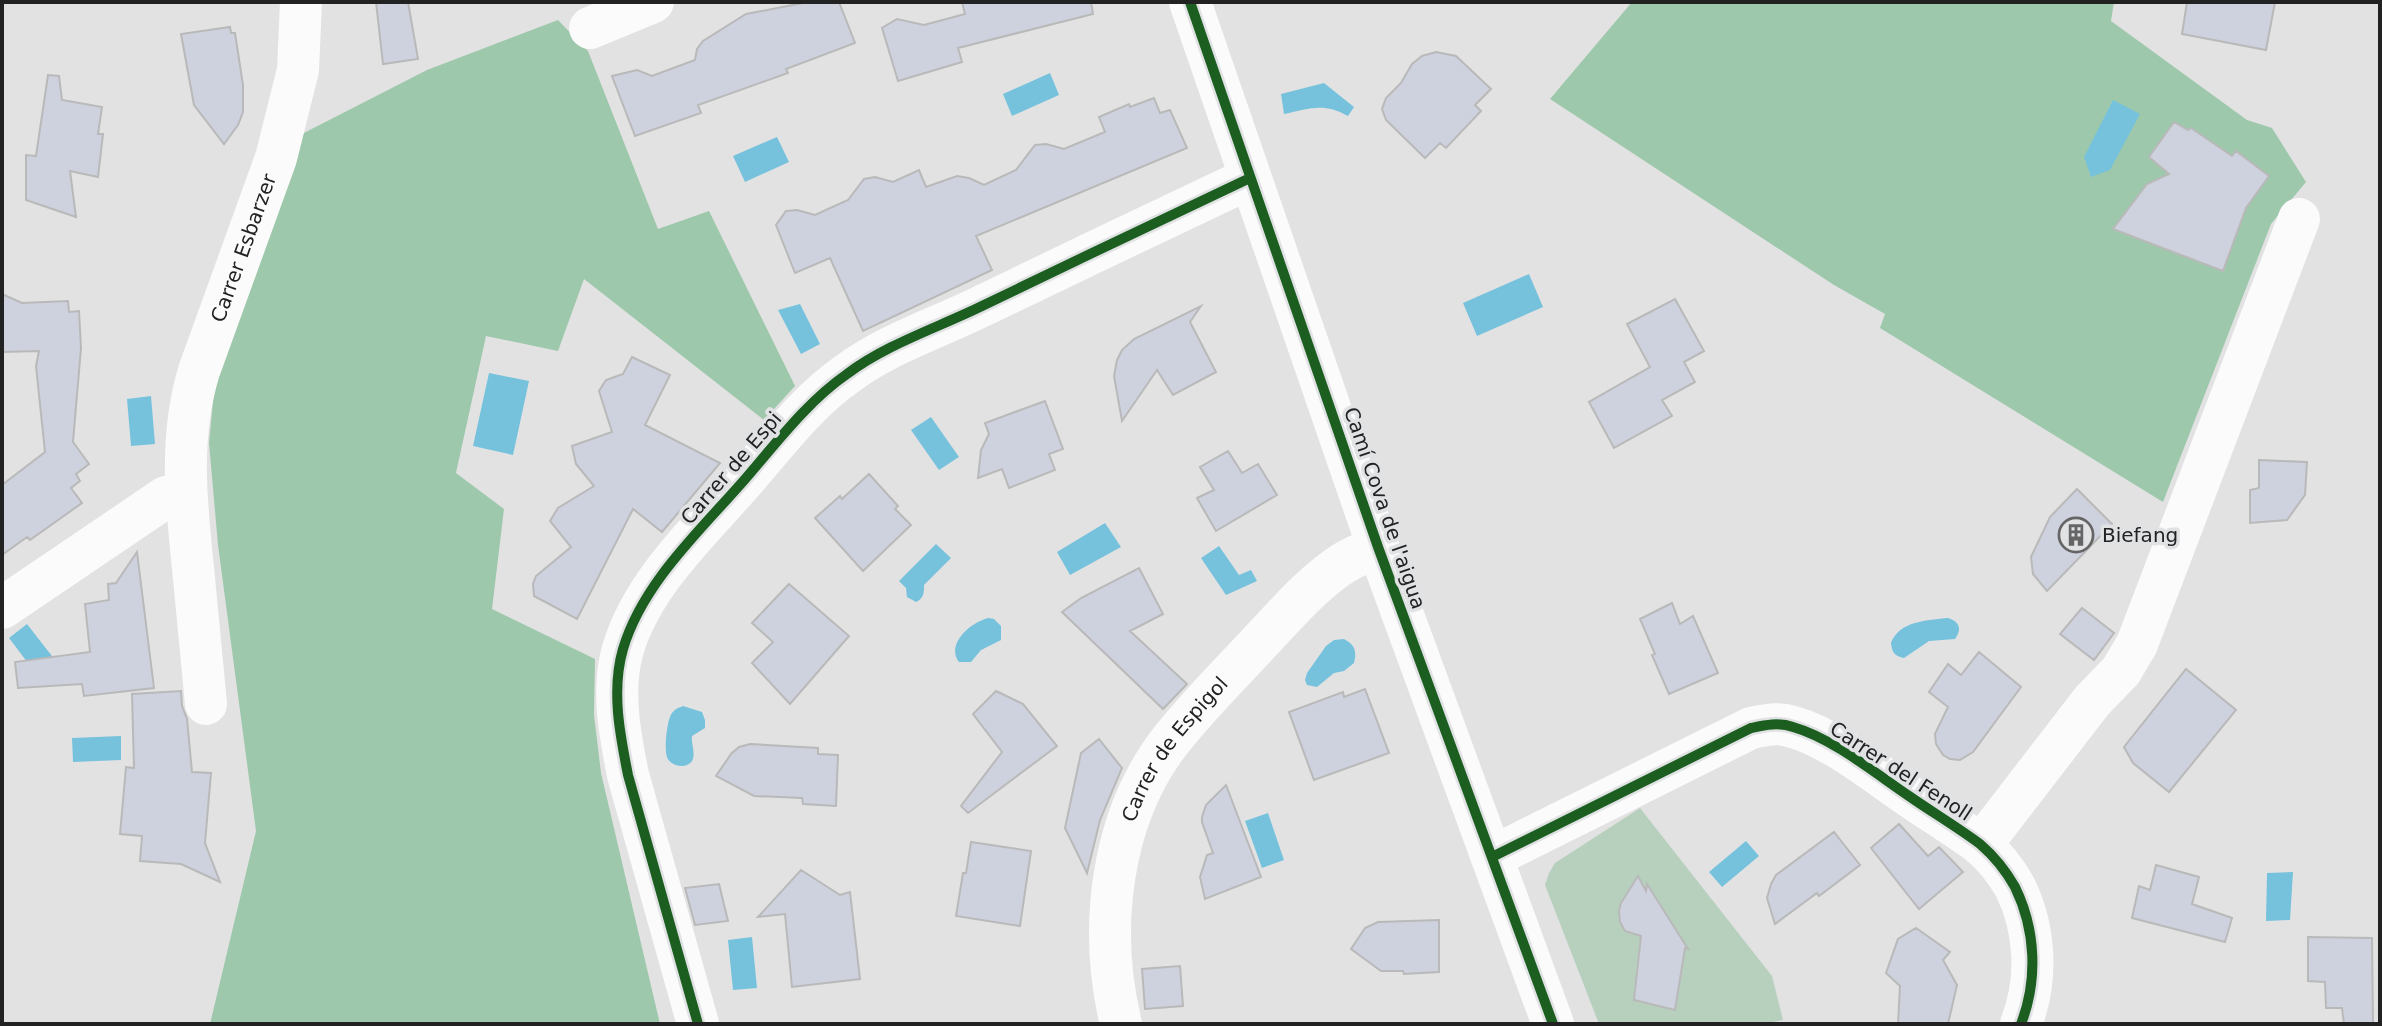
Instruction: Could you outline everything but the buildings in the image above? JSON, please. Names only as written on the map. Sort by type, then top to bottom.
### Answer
[{"type":"street","name":"Carrer Esbarzer","points":[[206,704],[185,493],[186,433],[193,391],[280,147],[298,70],[301,2]]},
{"type":"street","points":[[590,28],[653,2]]},
{"type":"street","name":"Camí Cova de l'aigua","points":[[1190,2],[1378,547],[1553,1024]]},
{"type":"street","name":"Carrer de Espi","points":[[698,1024],[628,775],[620,735],[618,681],[622,652],[632,624],[646,600],[664,573],[791,426],[846,374],[920,334],[1250,178]]},
{"type":"street","points":[[1981,845],[2092,701],[2110,686],[2137,644],[2299,219]]},
{"type":"street","points":[[2,608],[166,497],[185,493]]},
{"type":"street","name":"Carrer de Espigol","points":[[1121,1024],[1110,936],[1113,887],[1132,811],[1149,775],[1170,741],[1288,613],[1333,569],[1350,558],[1378,547]]},
{"type":"street","name":"Carrer del Fenoll","points":[[1492,857],[1751,728],[1772,724],[1791,726],[1852,757],[1981,845],[2001,866],[2015,887],[2029,929],[2033,965],[2030,992],[2021,1024]]},
{"type":"green space","points":[[1632,2],[2114,2],[2111,21],[2247,120],[2272,128],[2306,182],[2271,224],[2163,502],[1880,328],[1885,314],[1834,285],[1550,99]]},
{"type":"green space","points":[[558,20],[588,51],[658,229],[709,211],[795,386],[764,420],[584,279],[558,351],[486,336],[456,473],[504,509],[492,609],[595,659],[594,715],[601,773],[660,1024],[210,1024],[256,831],[218,545],[209,443],[214,390],[298,136],[427,70]]},
{"type":"green space","points":[[1640,808],[1772,976],[1783,1020],[1763,1024],[1599,1024],[1545,885],[1555,863]]},
{"type":"water","points":[[1050,73],[1059,95],[1012,116],[1003,94]]},
{"type":"water","points":[[1324,83],[1354,107],[1348,116],[1323,108],[1284,114],[1281,94]]},
{"type":"water","points":[[2113,100],[2140,114],[2110,170],[2091,177],[2084,157]]},
{"type":"water","points":[[777,137],[789,162],[745,182],[733,156]]},
{"type":"water","points":[[1529,274],[1543,307],[1477,336],[1463,303]]},
{"type":"water","points":[[800,304],[820,344],[801,354],[778,310]]},
{"type":"water","points":[[489,373],[529,381],[513,455],[473,446]]},
{"type":"water","points":[[151,396],[155,444],[131,446],[127,399]]},
{"type":"water","points":[[931,417],[959,457],[939,470],[911,430]]},
{"type":"water","points":[[1105,523],[1121,547],[1070,575],[1057,552]]},
{"type":"water","points":[[936,544],[951,558],[924,585],[923,595],[916,602],[907,597],[906,588],[899,581]]},
{"type":"water","points":[[1219,546],[1239,575],[1251,570],[1257,581],[1226,595],[1201,558]]},
{"type":"water","points":[[989,618],[1001,626],[1001,640],[981,650],[971,662],[959,662],[955,648],[962,634]]},
{"type":"water","points":[[1948,618],[1959,626],[1955,639],[1929,641],[1904,658],[1894,653],[1891,643],[1900,630],[1915,623]]},
{"type":"water","points":[[27,624],[55,660],[37,675],[9,638]]},
{"type":"water","points":[[1344,639],[1354,649],[1354,663],[1344,671],[1334,673],[1317,687],[1307,685],[1307,673],[1326,646],[1334,640]]},
{"type":"water","points":[[683,706],[702,712],[705,728],[692,736],[692,761],[682,766],[669,760],[666,748],[670,716]]},
{"type":"water","points":[[121,736],[121,760],[73,762],[72,738]]},
{"type":"water","points":[[1268,813],[1284,860],[1262,868],[1245,821]]},
{"type":"water","points":[[1746,841],[1759,856],[1722,887],[1709,872]]},
{"type":"water","points":[[2293,872],[2290,920],[2266,921],[2267,873]]},
{"type":"water","points":[[752,937],[757,988],[733,990],[728,940]]},
{"type":"cycle path","points":[[1190,2],[1378,547],[1553,1024]]},
{"type":"cycle path","points":[[698,1024],[628,775],[620,728],[617,696],[619,665],[632,625],[644,601],[675,558],[794,423],[819,397],[862,363],[1250,178]]},
{"type":"cycle path","points":[[1492,857],[1751,728],[1777,724],[1793,727],[1823,739],[1868,767],[1980,844],[2004,870],[2022,903],[2031,938],[2032,973],[2021,1024]]},
{"type":"place","name":"Biefang","points":[[2076,535]]}]
